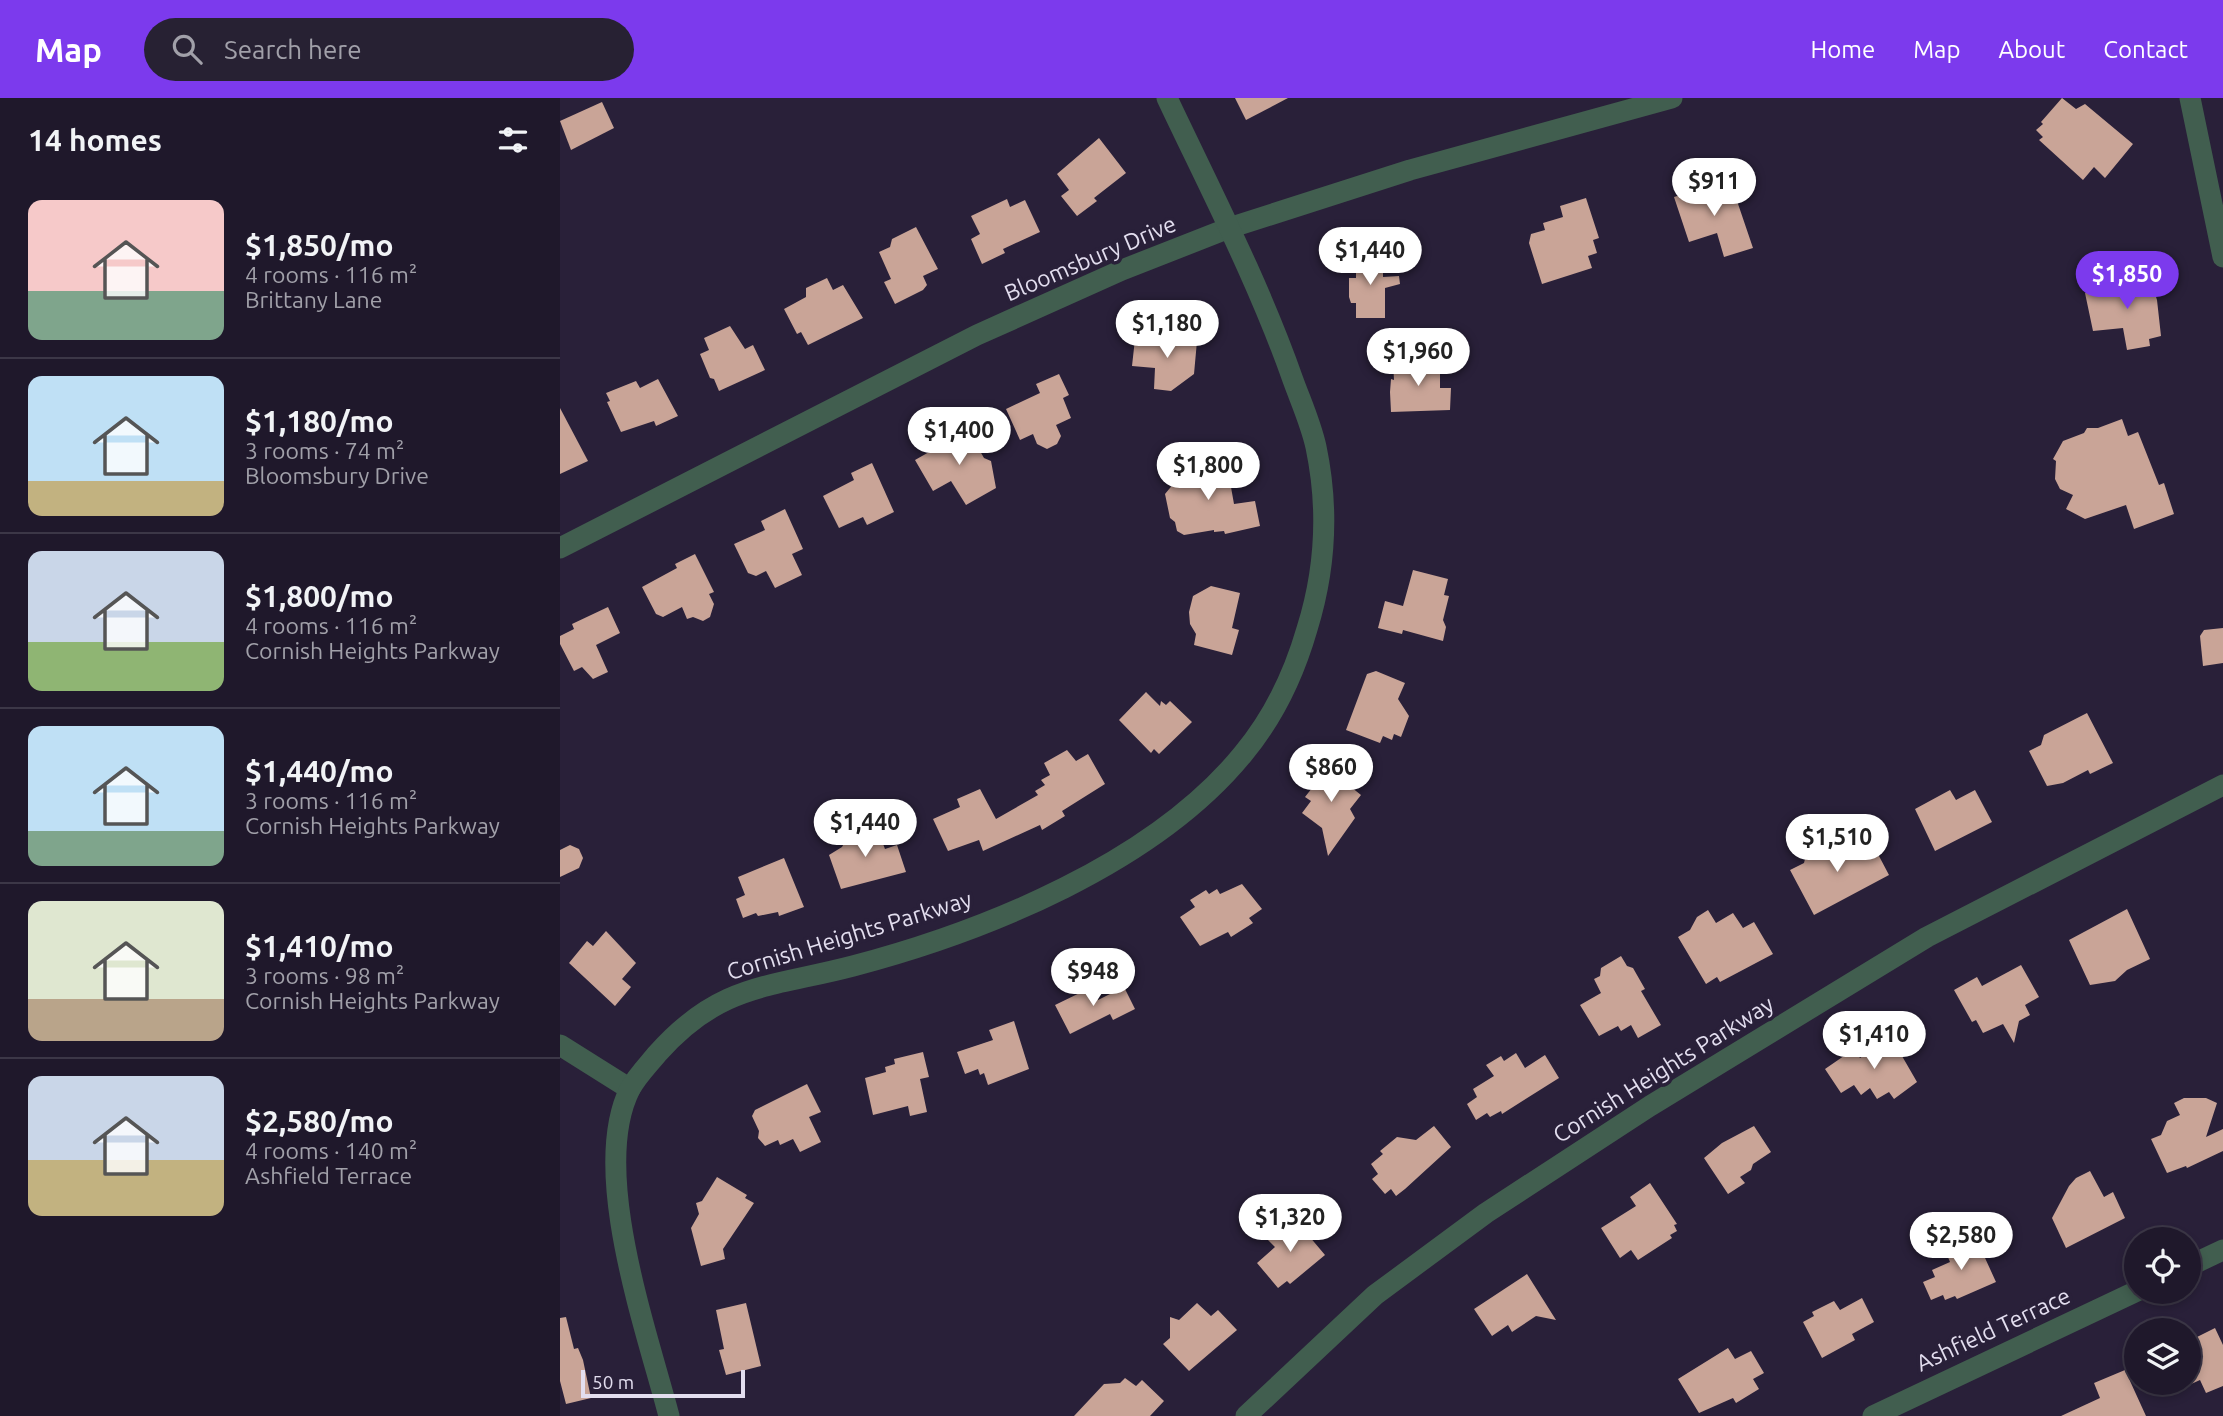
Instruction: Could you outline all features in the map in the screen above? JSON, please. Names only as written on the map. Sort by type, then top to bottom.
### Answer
[{"type":"street","name":"Cornish Heights Parkway","points":[[669,1416],[625,1247],[616,1182],[619,1118],[630,1088],[678,1030],[719,1002],[763,984],[853,966],[978,926],[1060,890],[1137,847],[1214,786],[1245,753],[1278,702],[1299,656],[1314,607],[1325,552],[1325,504],[1311,430],[1279,342],[1229,228],[1167,98]]},
{"type":"street","name":"Bloomsbury Drive","points":[[560,548],[977,335],[1122,270],[1229,228],[1410,170],[1672,98]]},
{"type":"street","points":[[2190,98],[2223,257]]},
{"type":"street","name":"Cornish Heights Parkway","points":[[1246,1416],[1375,1295],[1486,1213],[1650,1106],[1927,937],[2223,785]]},
{"type":"street","points":[[560,1045],[576,1058],[630,1088]]},
{"type":"street","points":[[2201,1260],[2223,1250]]},
{"type":"street","name":"Ashfield Terrace","points":[[1873,1416],[2124,1297]]},
{"type":"building","points":[[1235,98],[1288,98],[1246,120]]},
{"type":"building","points":[[2062,98],[2076,109],[2085,104],[2133,144],[2105,178],[2094,167],[2083,180],[2039,140],[2043,137],[2036,130]]},
{"type":"building","points":[[602,102],[614,128],[571,150],[560,121]]},
{"type":"building","points":[[1099,138],[1126,173],[1094,198],[1097,201],[1077,216],[1061,196],[1069,190],[1057,174]]},
{"type":"building","points":[[1722,182],[1727,198],[1735,195],[1753,248],[1724,257],[1717,233],[1689,242],[1674,197]]},
{"type":"building","points":[[1586,198],[1599,238],[1593,240],[1597,253],[1588,256],[1592,268],[1542,284],[1529,243],[1531,234],[1545,230],[1543,223],[1563,217],[1560,206]]},
{"type":"building","points":[[1007,199],[1010,207],[1025,200],[1040,232],[1003,249],[1005,253],[982,264],[971,239],[980,234],[971,216]]},
{"type":"building","points":[[916,227],[938,269],[923,276],[927,285],[923,290],[895,304],[884,282],[891,279],[879,252],[890,247],[892,239]]},
{"type":"building","points":[[1383,256],[1383,277],[1399,276],[1400,284],[1385,288],[1385,318],[1356,318],[1356,303],[1351,303],[1349,297],[1349,278],[1356,278],[1356,257]]},
{"type":"building","points":[[2148,272],[2157,300],[2161,336],[2149,339],[2150,346],[2127,350],[2123,328],[2093,331],[2085,293],[2130,282],[2129,276]]},
{"type":"building","points":[[827,278],[833,290],[843,285],[863,318],[808,345],[801,332],[797,334],[784,309],[806,297],[806,288]]},
{"type":"building","points":[[730,326],[745,349],[753,345],[765,370],[719,391],[700,354],[709,350],[704,338]]},
{"type":"building","points":[[1158,336],[1197,341],[1194,374],[1171,391],[1154,389],[1155,368],[1132,366],[1135,339],[1158,341]]},
{"type":"building","points":[[1393,362],[1440,362],[1440,388],[1451,388],[1450,410],[1391,412]]},
{"type":"building","points":[[1059,374],[1069,395],[1063,398],[1071,418],[1056,425],[1061,436],[1057,444],[1047,449],[1037,444],[1033,434],[1020,440],[1006,409],[1040,393],[1036,384]]},
{"type":"building","points":[[658,379],[678,416],[656,426],[654,421],[621,432],[607,402],[610,401],[606,393],[636,381],[640,388]]},
{"type":"building","points":[[560,408],[588,461],[560,474]]},
{"type":"building","points":[[2122,419],[2128,436],[2138,432],[2159,485],[2164,483],[2174,514],[2134,529],[2126,505],[2085,519],[2066,509],[2073,495],[2060,489],[2055,479],[2056,461],[2053,459],[2063,441],[2084,433],[2087,428],[2098,428]]},
{"type":"building","points":[[965,425],[984,458],[991,461],[996,488],[966,505],[951,481],[933,491],[915,460],[945,443],[943,438]]},
{"type":"building","points":[[1226,459],[1234,504],[1255,501],[1260,526],[1225,534],[1224,531],[1214,530],[1184,535],[1177,531],[1175,522],[1170,518],[1165,494],[1189,465]]},
{"type":"building","points":[[872,463],[894,512],[867,525],[863,517],[839,528],[823,496],[854,480],[851,473]]},
{"type":"building","points":[[785,509],[803,549],[792,554],[802,575],[775,588],[766,571],[756,576],[748,573],[734,544],[765,530],[761,521]]},
{"type":"building","points":[[695,554],[714,592],[709,594],[714,604],[710,617],[703,621],[693,617],[687,619],[682,607],[663,617],[656,614],[642,587],[677,568],[675,564]]},
{"type":"building","points":[[1413,570],[1448,579],[1444,595],[1449,596],[1443,620],[1446,627],[1443,641],[1403,630],[1402,634],[1378,628],[1385,601],[1403,606]]},
{"type":"building","points":[[1211,586],[1240,593],[1232,628],[1239,630],[1232,655],[1194,645],[1196,634],[1190,624],[1189,612],[1193,596]]},
{"type":"building","points":[[608,607],[620,633],[596,645],[608,672],[593,679],[582,667],[574,671],[560,644],[560,636],[574,629],[572,624]]},
{"type":"building","points":[[2223,628],[2223,663],[2203,666],[2200,636],[2204,630]]},
{"type":"building","points":[[1376,671],[1405,683],[1398,699],[1409,716],[1401,737],[1394,734],[1392,740],[1383,736],[1380,743],[1346,730],[1367,674]]},
{"type":"building","points":[[1146,692],[1160,706],[1161,701],[1166,705],[1170,701],[1192,722],[1159,754],[1154,749],[1151,753],[1119,720]]},
{"type":"building","points":[[2087,713],[2113,763],[2090,774],[2088,770],[2063,783],[2047,786],[2029,751],[2041,745],[2044,735]]},
{"type":"building","points":[[1067,750],[1076,761],[1088,754],[1105,784],[1062,811],[1065,816],[1042,830],[1040,825],[983,851],[979,840],[948,851],[933,819],[960,807],[957,799],[980,789],[996,819],[1038,795],[1035,791],[1045,785],[1041,780],[1050,775],[1044,763]]},
{"type":"building","points":[[1324,761],[1344,775],[1341,779],[1361,795],[1350,809],[1355,818],[1328,856],[1322,828],[1302,813],[1311,801],[1305,797],[1312,788],[1307,784]]},
{"type":"building","points":[[1950,790],[1956,800],[1975,790],[1992,822],[1935,851],[1915,809]]},
{"type":"building","points":[[875,823],[885,849],[897,845],[906,872],[841,889],[829,855],[842,847],[850,832]]},
{"type":"building","points":[[1815,833],[1831,860],[1870,839],[1889,875],[1814,915],[1790,870],[1804,863],[1806,855],[1811,852]]},
{"type":"building","points":[[570,845],[579,849],[583,858],[579,868],[560,877],[560,850]]},
{"type":"building","points":[[784,858],[804,907],[779,916],[778,912],[758,916],[756,913],[743,918],[736,899],[745,895],[738,877]]},
{"type":"building","points":[[1242,884],[1262,909],[1249,918],[1253,923],[1231,937],[1228,932],[1200,946],[1180,917],[1195,907],[1190,900],[1206,890],[1209,894],[1217,889],[1220,894]]},
{"type":"building","points":[[2127,909],[2150,959],[2127,970],[2115,981],[2090,985],[2069,940]]},
{"type":"building","points":[[1708,910],[1716,923],[1733,913],[1743,928],[1754,922],[1773,954],[1720,982],[1717,977],[1706,984],[1678,937],[1690,930],[1697,917]]},
{"type":"building","points":[[606,931],[636,963],[622,979],[631,987],[615,1006],[569,963],[587,941],[593,946]]},
{"type":"building","points":[[1621,956],[1627,966],[1633,968],[1645,989],[1641,991],[1661,1025],[1638,1038],[1631,1025],[1621,1031],[1618,1026],[1599,1036],[1580,1005],[1601,993],[1594,979],[1600,976],[1601,968]]},
{"type":"building","points":[[2021,965],[2039,997],[2025,1005],[2030,1015],[2019,1021],[2014,1043],[2003,1024],[1983,1033],[1976,1020],[1972,1022],[1954,990],[1977,977],[1982,986]]},
{"type":"building","points":[[1092,987],[1098,1000],[1124,987],[1135,1009],[1113,1020],[1110,1014],[1070,1034],[1055,1005]]},
{"type":"building","points":[[1014,1021],[1029,1069],[988,1085],[984,1073],[980,1075],[978,1069],[965,1074],[957,1052],[993,1040],[989,1030]]},
{"type":"building","points":[[1891,1037],[1917,1082],[1894,1099],[1889,1092],[1877,1099],[1870,1088],[1861,1095],[1854,1085],[1841,1093],[1825,1069],[1854,1049],[1860,1058]]},
{"type":"building","points":[[923,1052],[929,1077],[920,1079],[927,1112],[910,1116],[908,1106],[873,1115],[865,1078],[886,1072],[885,1067],[895,1064],[894,1059]]},
{"type":"building","points":[[1516,1053],[1525,1068],[1545,1055],[1559,1078],[1502,1114],[1501,1111],[1490,1117],[1487,1113],[1476,1120],[1467,1104],[1477,1097],[1473,1089],[1494,1076],[1486,1065],[1501,1056],[1504,1061]]},
{"type":"building","points":[[807,1084],[821,1112],[809,1117],[821,1142],[800,1152],[793,1139],[780,1145],[778,1140],[765,1146],[758,1138],[759,1131],[752,1116],[755,1110]]},
{"type":"building","points":[[2184,1098],[2206,1098],[2217,1103],[2206,1137],[2223,1129],[2223,1151],[2187,1168],[2186,1166],[2167,1173],[2151,1139],[2161,1135],[2167,1121],[2180,1115],[2174,1103]]},
{"type":"building","points":[[1434,1126],[1451,1147],[1396,1196],[1391,1189],[1385,1194],[1372,1179],[1378,1174],[1371,1164],[1383,1154],[1380,1151],[1397,1137],[1416,1140]]},
{"type":"building","points":[[1754,1126],[1771,1152],[1740,1177],[1745,1183],[1728,1194],[1704,1158],[1722,1143]]},
{"type":"building","points":[[2090,1171],[2104,1197],[2113,1192],[2125,1218],[2066,1248],[2052,1218],[2069,1186],[2076,1178]]},
{"type":"building","points":[[717,1177],[747,1195],[745,1198],[754,1203],[723,1249],[725,1259],[701,1266],[691,1228],[699,1214],[696,1203],[702,1201]]},
{"type":"building","points":[[1650,1183],[1677,1224],[1674,1225],[1677,1231],[1670,1235],[1672,1238],[1638,1260],[1631,1250],[1620,1258],[1601,1228],[1636,1206],[1630,1197]]},
{"type":"building","points":[[1293,1217],[1325,1255],[1290,1284],[1287,1281],[1278,1288],[1257,1263],[1275,1247],[1267,1239]]},
{"type":"building","points":[[1975,1236],[1996,1282],[1957,1299],[1955,1296],[1945,1300],[1943,1295],[1931,1300],[1923,1282],[1935,1277],[1932,1270],[1950,1262],[1945,1250]]},
{"type":"building","points":[[1527,1274],[1556,1320],[1536,1316],[1512,1332],[1508,1325],[1492,1336],[1474,1309]]},
{"type":"building","points":[[1862,1298],[1874,1322],[1852,1334],[1855,1340],[1822,1358],[1803,1322],[1814,1316],[1812,1312],[1834,1301],[1840,1310]]},
{"type":"building","points":[[746,1303],[761,1366],[726,1375],[719,1350],[724,1349],[716,1310]]},
{"type":"building","points":[[1197,1303],[1211,1316],[1218,1310],[1237,1330],[1189,1371],[1163,1344],[1170,1338],[1170,1317],[1179,1320]]},
{"type":"building","points":[[566,1317],[574,1349],[578,1348],[583,1360],[591,1398],[566,1404],[560,1381],[560,1318]]},
{"type":"building","points":[[2215,1328],[2223,1345],[2223,1386],[2206,1393],[2201,1382],[2201,1335]]},
{"type":"building","points":[[1728,1348],[1735,1359],[1751,1351],[1764,1373],[1753,1379],[1759,1389],[1736,1403],[1733,1398],[1699,1413],[1678,1379]]},
{"type":"building","points":[[2124,1370],[2124,1395],[2136,1395],[2146,1416],[2061,1416],[2100,1398],[2094,1383]]},
{"type":"building","points":[[1125,1378],[1136,1386],[1142,1380],[1164,1401],[1150,1416],[1074,1416],[1104,1384],[1120,1383]]}]
